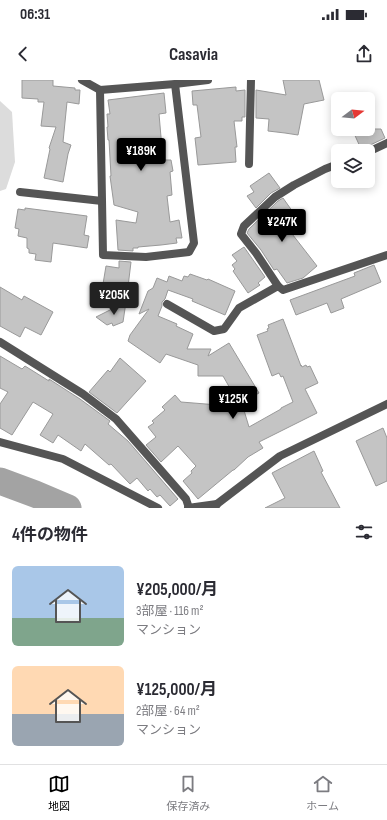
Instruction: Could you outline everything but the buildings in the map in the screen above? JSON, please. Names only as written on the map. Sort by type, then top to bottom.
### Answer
[{"type":"street","points":[[82,80],[100,90],[208,80]]},
{"type":"street","points":[[249,164],[251,80]]},
{"type":"street","points":[[100,90],[103,255],[146,257],[189,252],[194,243],[175,84]]},
{"type":"street","points":[[375,149],[387,143]]},
{"type":"street","points":[[331,167],[294,185],[275,197],[244,226],[241,234],[256,253],[278,286],[283,290],[387,255]]},
{"type":"street","points":[[20,192],[102,201]]},
{"type":"street","points":[[167,304],[214,330],[224,329],[238,308],[278,286]]},
{"type":"street","points":[[0,342],[83,394],[116,419],[186,499],[189,508],[216,506],[280,456],[387,404]]},
{"type":"street","points":[[0,442],[63,459],[158,508]]},
{"type":"shaded area","points":[[0,101],[12,112],[15,162],[6,189],[0,191]]},
{"type":"waterway","points":[[0,481],[68,508]]}]
